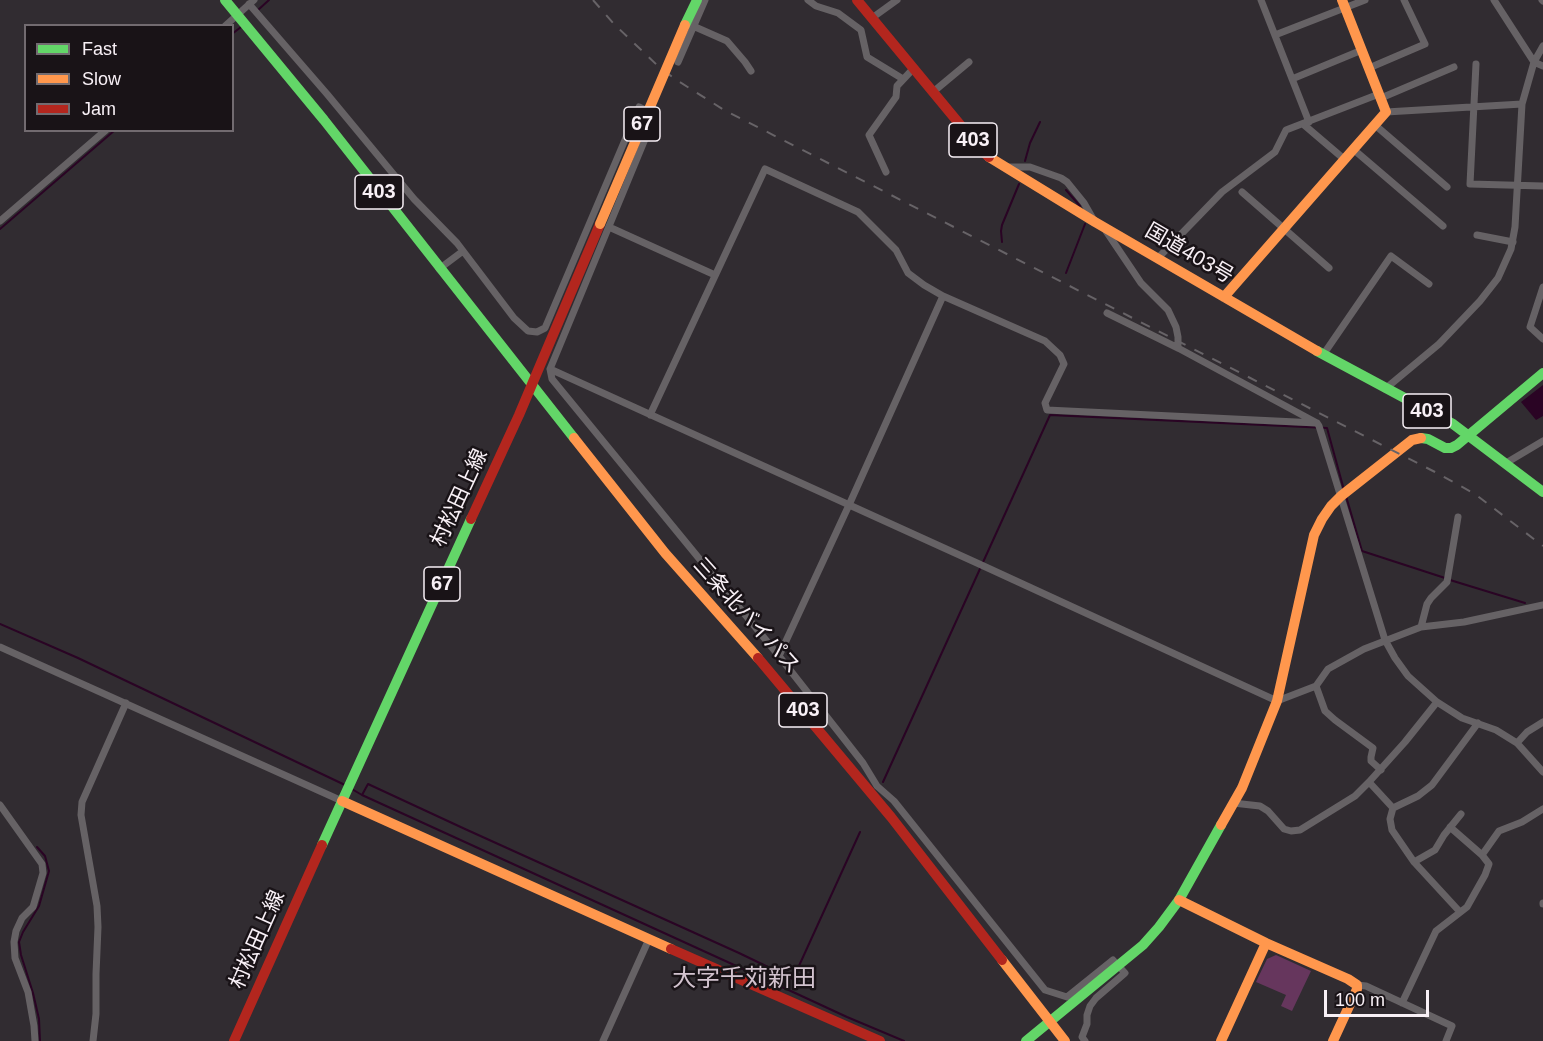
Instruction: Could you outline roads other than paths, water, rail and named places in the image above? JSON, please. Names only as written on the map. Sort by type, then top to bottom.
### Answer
[{"type":"main road","name":"403","points":[[225,0],[324,120],[531,386]]},
{"type":"main road","name":"村松田上線","points":[[234,1041],[604,225],[689,25],[697,0]]},
{"type":"main road","name":"国道403号","points":[[857,0],[981,150],[1099,224],[1224,297],[1385,389],[1453,424],[1543,492]]},
{"type":"main road","points":[[1224,297],[1386,112],[1343,4]]},
{"type":"main road","points":[[1026,1041],[1143,945],[1179,900],[1242,788],[1264,735],[1277,701],[1314,535],[1331,506],[1412,440],[1428,439],[1444,448],[1457,445],[1543,373]]},
{"type":"main road","name":"三条北バイパス","points":[[531,386],[665,553],[773,674],[891,817],[1065,1041]]},
{"type":"main road","points":[[344,796],[649,939],[880,1041]]},
{"type":"main road","points":[[1179,900],[1357,985],[1333,1041]]},
{"type":"main road","points":[[1221,1041],[1266,943]]},
{"type":"street","points":[[678,62],[689,25],[705,0]]},
{"type":"street","points":[[808,0],[838,13],[861,30],[867,57],[903,79]]},
{"type":"street","points":[[872,18],[897,0]]},
{"type":"street","points":[[1261,0],[1292,79],[1306,123],[1344,159]]},
{"type":"street","points":[[1275,35],[1343,4],[1365,0]]},
{"type":"street","points":[[1369,68],[1425,44],[1404,0]]},
{"type":"street","points":[[1494,0],[1534,62],[1543,66]]},
{"type":"street","points":[[227,24],[251,2],[414,199],[463,251],[514,318],[528,331],[537,332],[545,328],[639,107],[655,115],[604,225],[550,369],[552,379],[778,656],[863,763],[877,786],[894,801],[1045,990],[1067,997],[1113,960],[1119,965],[1125,973],[1090,1006],[1082,1037],[1085,1041]]},
{"type":"street","points":[[689,25],[727,41],[751,71]]},
{"type":"street","points":[[1385,389],[1439,344],[1480,301],[1498,278],[1513,242],[1522,104],[1534,62],[1543,46]]},
{"type":"street","points":[[1292,79],[1362,50]]},
{"type":"street","points":[[933,92],[969,62]]},
{"type":"street","points":[[1476,64],[1470,183],[1543,186]]},
{"type":"street","points":[[1158,258],[1222,192],[1275,152],[1286,130],[1454,67]]},
{"type":"street","points":[[886,172],[869,135],[896,97],[897,86],[913,69]]},
{"type":"street","points":[[1386,112],[1522,104]]},
{"type":"street","points":[[1375,124],[1447,187]]},
{"type":"street","points":[[0,221],[104,132]]},
{"type":"street","points":[[1353,149],[1443,226]]},
{"type":"street","points":[[1005,167],[1030,167],[1067,182],[1141,283],[1168,310],[1176,327],[1178,348]]},
{"type":"street","points":[[650,415],[765,169],[858,212],[896,250],[908,273],[924,285],[943,296],[1045,341],[1060,355],[1064,364],[1045,403],[1047,410],[1317,423]]},
{"type":"street","points":[[1242,192],[1329,268]]},
{"type":"street","points":[[604,225],[715,275]]},
{"type":"street","points":[[1477,235],[1513,242]]},
{"type":"street","points":[[439,269],[463,251]]},
{"type":"street","points":[[1323,354],[1391,256],[1429,284]]},
{"type":"street","points":[[1543,287],[1530,327],[1543,339]]},
{"type":"street","points":[[778,656],[849,506],[943,296]]},
{"type":"street","points":[[1107,313],[1178,348],[1317,423],[1385,640],[1395,658],[1408,676],[1437,702],[1462,718],[1496,730],[1517,742],[1543,772]]},
{"type":"street","points":[[550,369],[1277,701],[1316,686],[1328,669],[1364,649],[1421,627],[1464,622],[1543,605]]},
{"type":"street","points":[[1506,463],[1543,441]]},
{"type":"street","points":[[1421,627],[1427,604],[1447,582],[1458,517]]},
{"type":"street","points":[[0,647],[126,704],[344,796]]},
{"type":"street","points":[[1316,686],[1325,711],[1373,748],[1371,761],[1381,770]]},
{"type":"street","points":[[1233,803],[1260,806],[1268,811],[1284,829],[1300,830],[1355,796],[1381,770],[1437,702]]},
{"type":"street","points":[[93,1041],[96,1014],[98,916],[81,815],[82,802],[126,704]]},
{"type":"street","points":[[1517,742],[1527,732],[1543,722]]},
{"type":"street","points":[[1460,912],[1413,862],[1392,830],[1390,819],[1393,808],[1418,796],[1432,785],[1478,723]]},
{"type":"street","points":[[1369,782],[1393,808]]},
{"type":"street","points":[[0,805],[42,864],[44,873],[33,907],[22,918],[14,942],[15,958],[28,992],[34,1026],[34,1041]]},
{"type":"street","points":[[1482,855],[1499,831],[1522,822],[1543,809]]},
{"type":"street","points":[[1413,862],[1435,850],[1461,814]]},
{"type":"street","points":[[1402,1003],[1434,934],[1467,907],[1489,864],[1450,827]]},
{"type":"street","points":[[603,1041],[649,939]]},
{"type":"street","points":[[1357,985],[1366,986],[1452,1026],[1446,1041]]},
{"type":"waterway","points":[[258,10],[269,0]]},
{"type":"waterway","points":[[234,32],[241,27]]},
{"type":"waterway","points":[[1025,161],[1040,122]]},
{"type":"waterway","points":[[0,229],[113,132]]},
{"type":"waterway","points":[[1002,242],[1002,225],[1019,184]]},
{"type":"waterway","points":[[1066,190],[1080,206]]},
{"type":"waterway","points":[[1066,273],[1085,224]]},
{"type":"waterway","points":[[883,782],[1050,415],[1327,428],[1344,490]]},
{"type":"waterway","points":[[1346,496],[1362,551],[1445,578]]},
{"type":"waterway","points":[[1450,580],[1525,603]]},
{"type":"waterway","points":[[0,624],[78,658],[345,785]]},
{"type":"waterway","points":[[362,795],[368,784],[793,979],[860,832]]},
{"type":"waterway","points":[[350,788],[847,1017],[904,1041]]},
{"type":"waterway","points":[[37,847],[45,856],[49,871],[39,906],[19,942],[39,1019],[40,1041]]},
{"type":"railway","points":[[593,0],[614,24],[658,66],[724,110],[1435,472],[1475,494],[1543,546]]},
{"type":"district","name":"大字千苅新田","points":[[744,979]]}]
